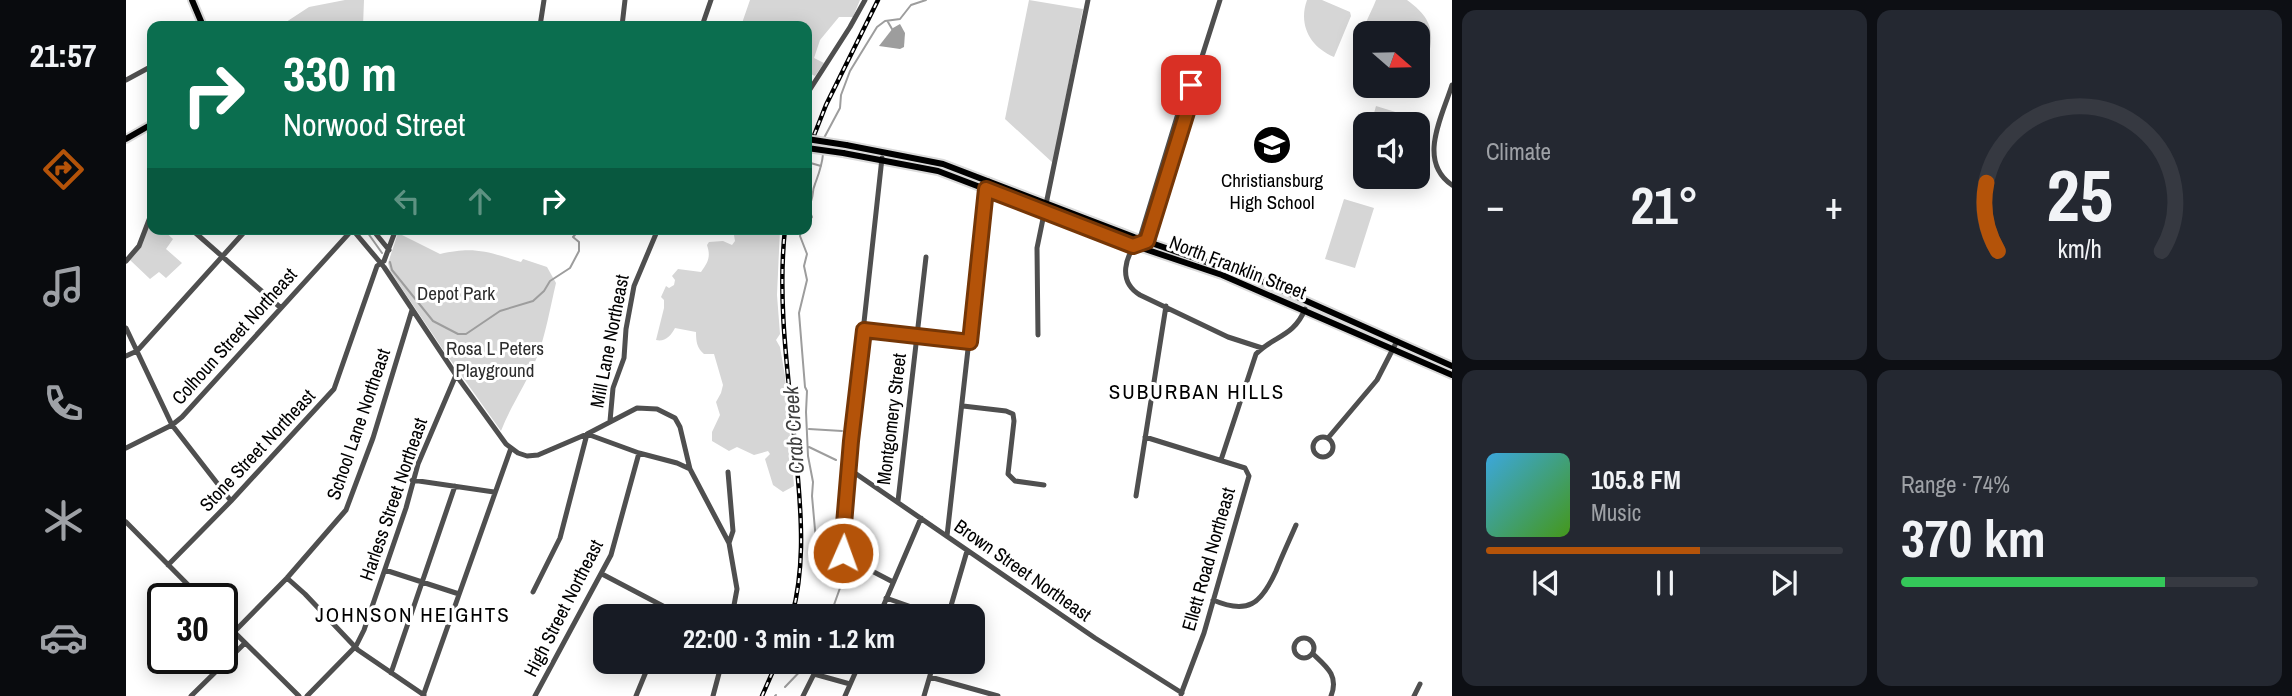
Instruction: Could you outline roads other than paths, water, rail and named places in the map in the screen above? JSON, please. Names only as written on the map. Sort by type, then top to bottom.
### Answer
[{"type":"main road","points":[[192,0],[201,21]]},
{"type":"main road","points":[[126,139],[147,127]]},
{"type":"main road","name":"North Franklin Street","points":[[812,140],[927,159],[1264,282],[1452,366]]},
{"type":"main road","name":"North Franklin Street","points":[[812,149],[924,167],[1133,246],[1222,275],[1452,375]]},
{"type":"street","points":[[541,21],[544,0]]},
{"type":"street","points":[[623,21],[625,0]]},
{"type":"street","points":[[704,21],[711,0]]},
{"type":"street","points":[[812,86],[864,0]]},
{"type":"street","points":[[1038,335],[1037,248],[1088,0]]},
{"type":"street","points":[[1220,0],[1191,85],[1192,96],[1143,240],[1133,246],[1125,274],[1129,286],[1140,295],[1228,337],[1262,348],[1291,331],[1305,309]]},
{"type":"street","points":[[126,80],[147,69]]},
{"type":"street","points":[[1452,85],[1432,154],[1439,172],[1452,185]]},
{"type":"street","points":[[883,151],[842,548],[843,553],[859,565],[892,582]]},
{"type":"street","points":[[947,536],[989,181]]},
{"type":"street","points":[[126,261],[138,246],[147,224]]},
{"type":"street","points":[[197,235],[281,308]]},
{"type":"street","points":[[126,356],[137,351],[242,235]]},
{"type":"street","name":"Colhoun Street Northeast","points":[[126,448],[172,425],[182,417],[347,235]]},
{"type":"street","points":[[357,235],[381,263],[456,374],[511,449],[522,455],[538,456],[637,408],[648,407],[667,412],[675,418],[680,427],[690,469],[729,543],[737,589],[734,604]]},
{"type":"street","points":[[377,235],[389,250]]},
{"type":"street","name":"Stone Street Northeast","points":[[168,565],[231,502],[334,389],[377,266],[389,250],[394,235]]},
{"type":"street","name":"Mill Lane Northeast","points":[[610,421],[613,388],[624,358],[627,318],[634,286],[655,235]]},
{"type":"street","name":"Montgomery Street","points":[[898,501],[926,257]]},
{"type":"street","points":[[1136,496],[1166,306]]},
{"type":"street","name":"School Lane Northeast","points":[[238,628],[338,521],[350,503],[412,310]]},
{"type":"street","points":[[126,328],[172,425],[231,502]]},
{"type":"street","points":[[864,330],[970,342]]},
{"type":"street","points":[[1328,438],[1377,380],[1396,341]]},
{"type":"street","name":"Ellett Road Northeast","points":[[1181,695],[1204,633],[1249,476],[1245,468],[1221,460],[1256,354],[1262,348]]},
{"type":"street","name":"Harless Street Northeast","points":[[307,696],[356,646],[371,614],[406,508],[412,480],[456,374]]},
{"type":"street","points":[[963,406],[1013,414],[1007,474],[1015,481],[1044,485]]},
{"type":"street","points":[[587,434],[690,469]]},
{"type":"street","points":[[533,592],[560,538],[587,434]]},
{"type":"street","points":[[1145,437],[1221,460]]},
{"type":"street","points":[[286,578],[356,646],[424,695],[511,449]]},
{"type":"street","name":"High Street Northeast","points":[[535,696],[601,574],[617,535],[639,453]]},
{"type":"street","name":"Brown Street Northeast","points":[[849,469],[1181,695]]},
{"type":"street","points":[[728,472],[733,531],[729,543]]},
{"type":"street","points":[[412,480],[494,492]]},
{"type":"street","points":[[391,673],[455,486]]},
{"type":"street","points":[[884,604],[921,518]]},
{"type":"street","points":[[126,522],[186,583]]},
{"type":"street","points":[[1213,600],[1238,607],[1247,606],[1263,596],[1296,526]]},
{"type":"street","points":[[952,604],[967,551]]},
{"type":"street","points":[[385,570],[458,594]]},
{"type":"street","points":[[601,574],[653,604]]},
{"type":"street","points":[[886,598],[903,604]]},
{"type":"street","points":[[238,636],[299,696]]},
{"type":"street","points":[[191,696],[245,643]]},
{"type":"street","points":[[1313,654],[1335,679],[1331,696]]},
{"type":"street","points":[[636,696],[645,674]]},
{"type":"street","points":[[713,696],[719,674]]},
{"type":"street","points":[[803,696],[814,674],[850,684]]},
{"type":"street","points":[[845,696],[855,674]]},
{"type":"street","points":[[924,696],[931,674]]},
{"type":"street","points":[[930,677],[998,696]]},
{"type":"street","points":[[1414,696],[1420,684]]},
{"type":"waterway","name":"Crab Creek","points":[[824,138],[840,108],[841,95],[850,71],[877,27],[885,21],[900,19],[911,5],[926,0]]},
{"type":"waterway","name":"Crab Creek","points":[[888,22],[892,29]]},
{"type":"waterway","name":"Crab Creek","points":[[812,196],[823,154]]},
{"type":"waterway","points":[[812,163],[821,166]]},
{"type":"waterway","points":[[369,235],[382,253]]},
{"type":"waterway","points":[[390,262],[392,270],[433,321],[458,334],[466,334],[500,311],[533,301],[550,281],[570,268],[579,251],[579,242],[573,237],[575,235]]},
{"type":"waterway","name":"Crab Creek","points":[[800,235],[807,254],[804,266],[807,280],[799,313],[807,391],[808,456],[813,482],[815,565],[835,577],[840,588],[834,604]]},
{"type":"waterway","points":[[809,429],[842,431]]},
{"type":"waterway","points":[[809,447],[836,460]]},
{"type":"waterway","name":"Crab Creek","points":[[785,687],[797,674]]},
{"type":"railway","points":[[812,140],[826,105],[878,0]]},
{"type":"railway","points":[[785,235],[782,292],[801,531],[799,582],[795,604]]},
{"type":"railway","points":[[762,696],[772,674]]},
{"type":"place","name":"Christiansburg High School","points":[[1272,145]]},
{"type":"district","name":"SUBURBAN HILLS","points":[[1197,392]]},
{"type":"district","name":"JOHNSON HEIGHTS","points":[[413,615]]},
{"type":"park label","name":"Depot Park","points":[[456,293]]},
{"type":"park label","name":"Rosa L Peters Playground","points":[[495,359]]}]
